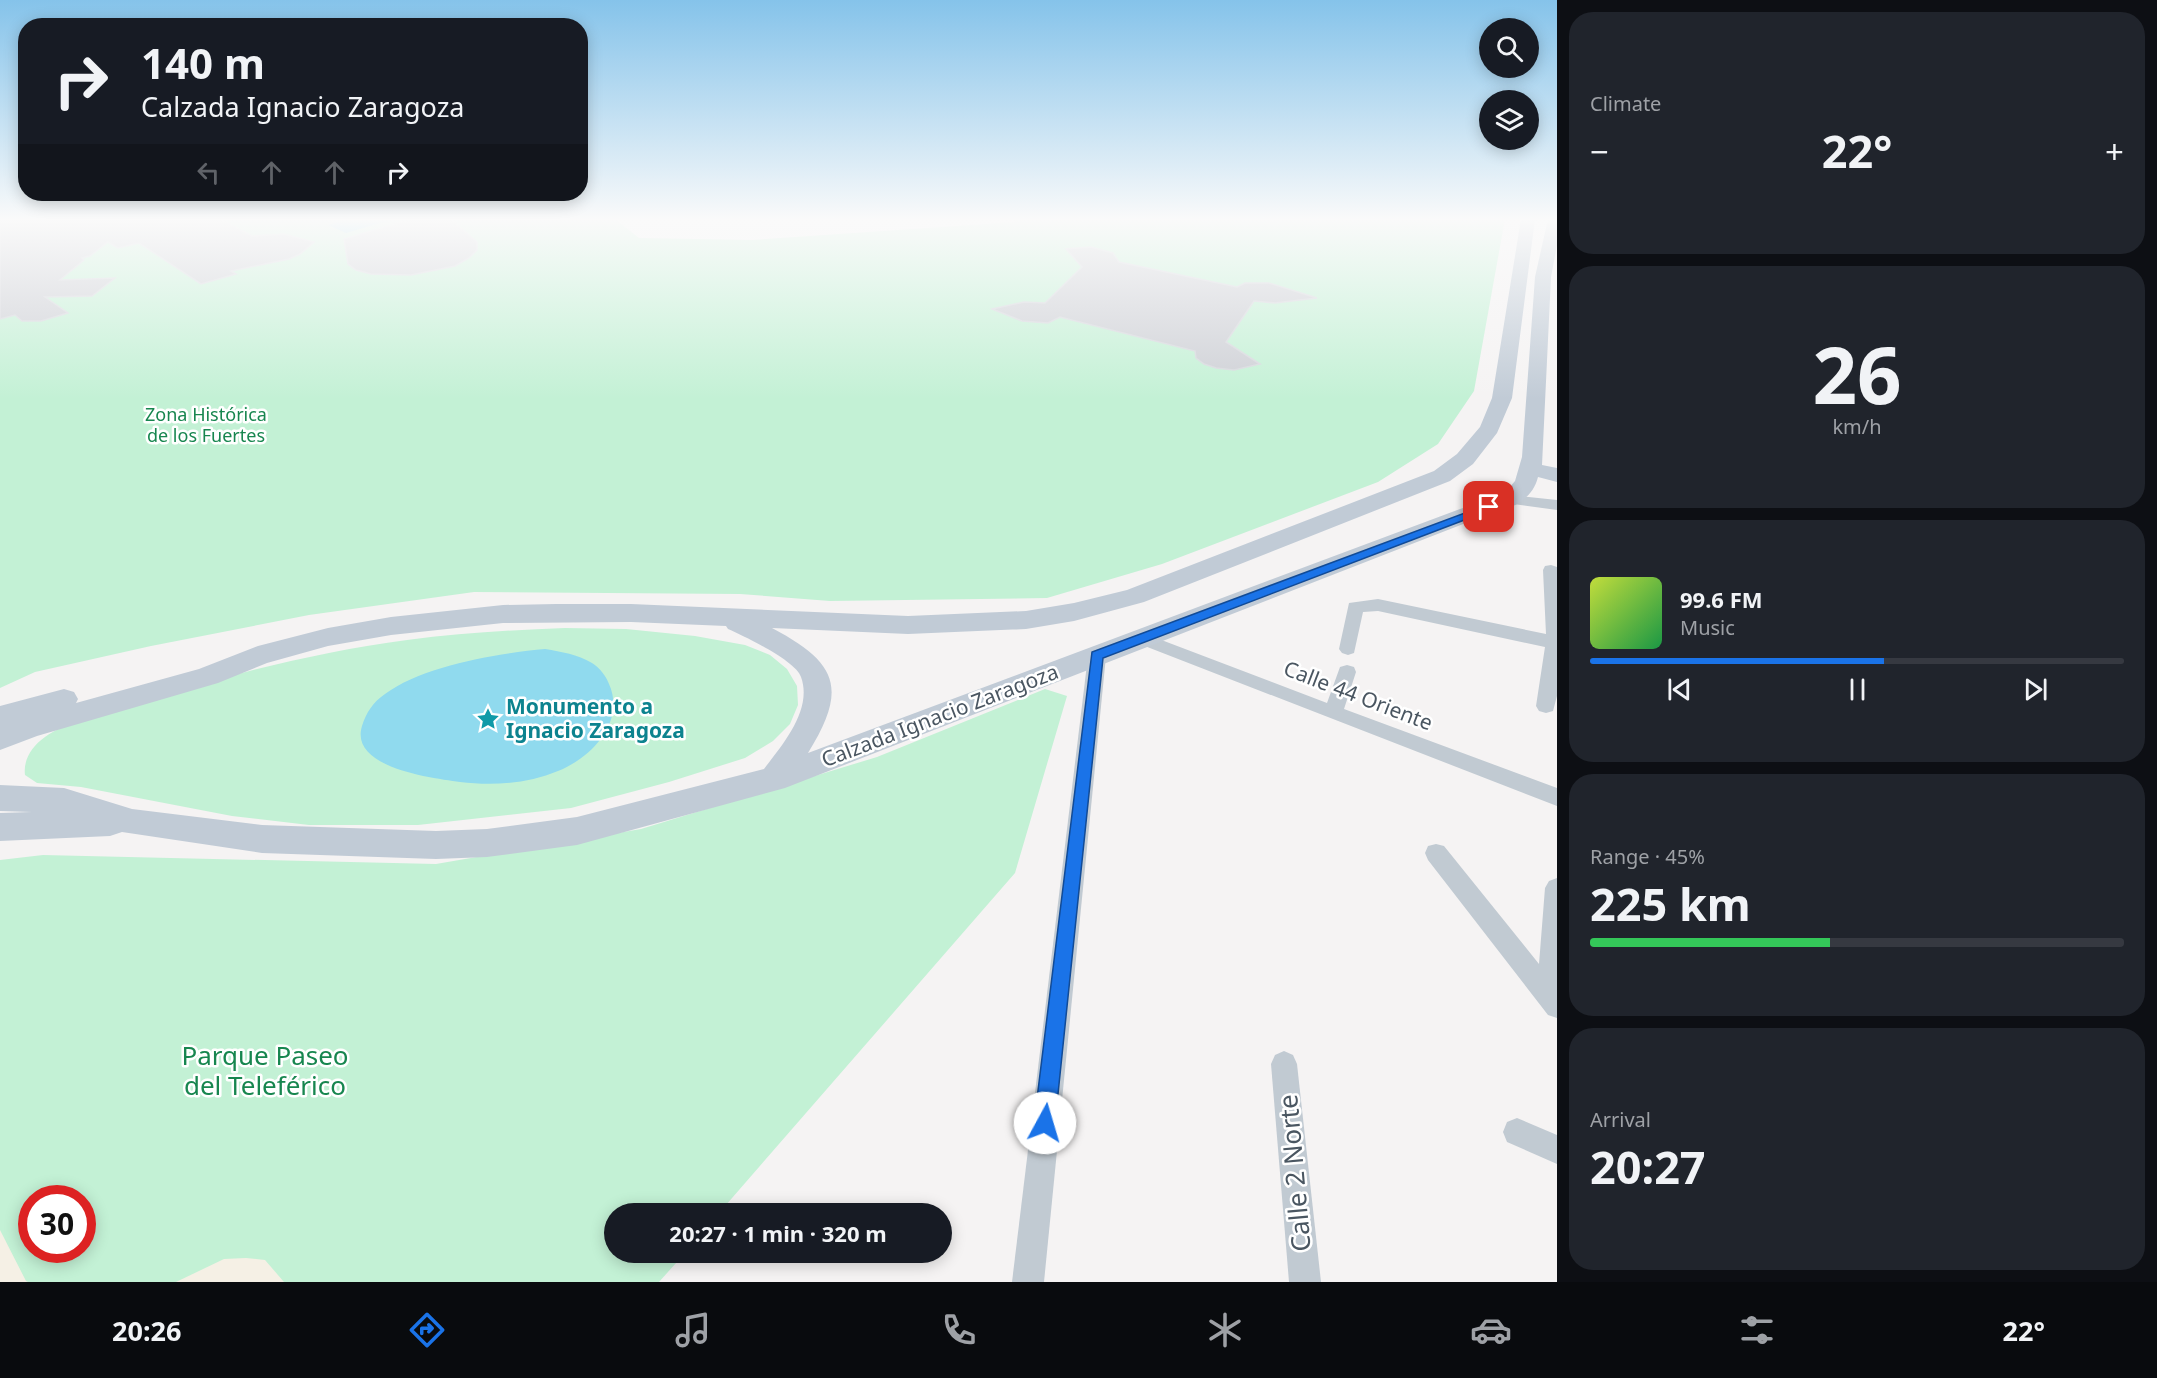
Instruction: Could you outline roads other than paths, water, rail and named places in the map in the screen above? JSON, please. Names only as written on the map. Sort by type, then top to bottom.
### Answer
[{"type":"main road","points":[[0,739],[28,728],[208,676],[258,656],[328,637],[391,626],[503,614],[631,613],[908,625],[1026,620],[1074,612],[1135,596],[1442,476],[1465,459],[1490,429],[1502,398],[1519,279]]},
{"type":"main road","points":[[1511,500],[1526,483],[1533,457],[1543,279]]},
{"type":"main road","points":[[1530,469],[1557,475]]},
{"type":"main road","name":"Calzada Ignacio Zaragoza","points":[[0,798],[63,801],[132,822],[262,839],[436,845],[487,843],[577,831],[774,779],[1468,514],[1511,500]]},
{"type":"main road","points":[[715,616],[751,628],[778,643],[808,664],[819,686],[816,708],[801,741],[774,779]]},
{"type":"main road","points":[[0,717],[225,660],[258,656]]},
{"type":"main road","name":"Calzada Ignacio Zaragoza","points":[[0,827],[132,822]]},
{"type":"street","points":[[1511,500],[1557,503]]},
{"type":"street","points":[[1546,706],[1556,642],[1551,570]]},
{"type":"street","points":[[1348,649],[1355,607],[1378,605],[1556,642]]},
{"type":"street","name":"Calle 44 Oriente","points":[[1143,639],[1557,797]]},
{"type":"street","points":[[1028,1282],[1097,656]]},
{"type":"street","points":[[1333,713],[1347,672]]},
{"type":"street","points":[[1436,853],[1553,1001]]},
{"type":"street","points":[[1553,1001],[1557,888]]},
{"type":"street","name":"Calle 2 Norte","points":[[1284,1064],[1305,1282]]},
{"type":"street","points":[[1517,1132],[1557,1150]]},
{"type":"water","name":"Monumento a Ignacio Zaragoza","points":[[545,649],[575,655],[595,665],[606,678],[613,698],[613,712],[602,737],[582,757],[558,771],[534,779],[497,784],[460,782],[413,774],[396,768],[380,761],[368,752],[361,740],[362,726],[371,708],[381,697],[401,684],[462,662]]},
{"type":"place","name":"Monumento a Ignacio Zaragoza","points":[[488,719]]},
{"type":"park label","name":"Zona Histórica de los Fuertes","points":[[206,425]]},
{"type":"park label","name":"Parque Paseo del Teleférico","points":[[265,1071]]}]
